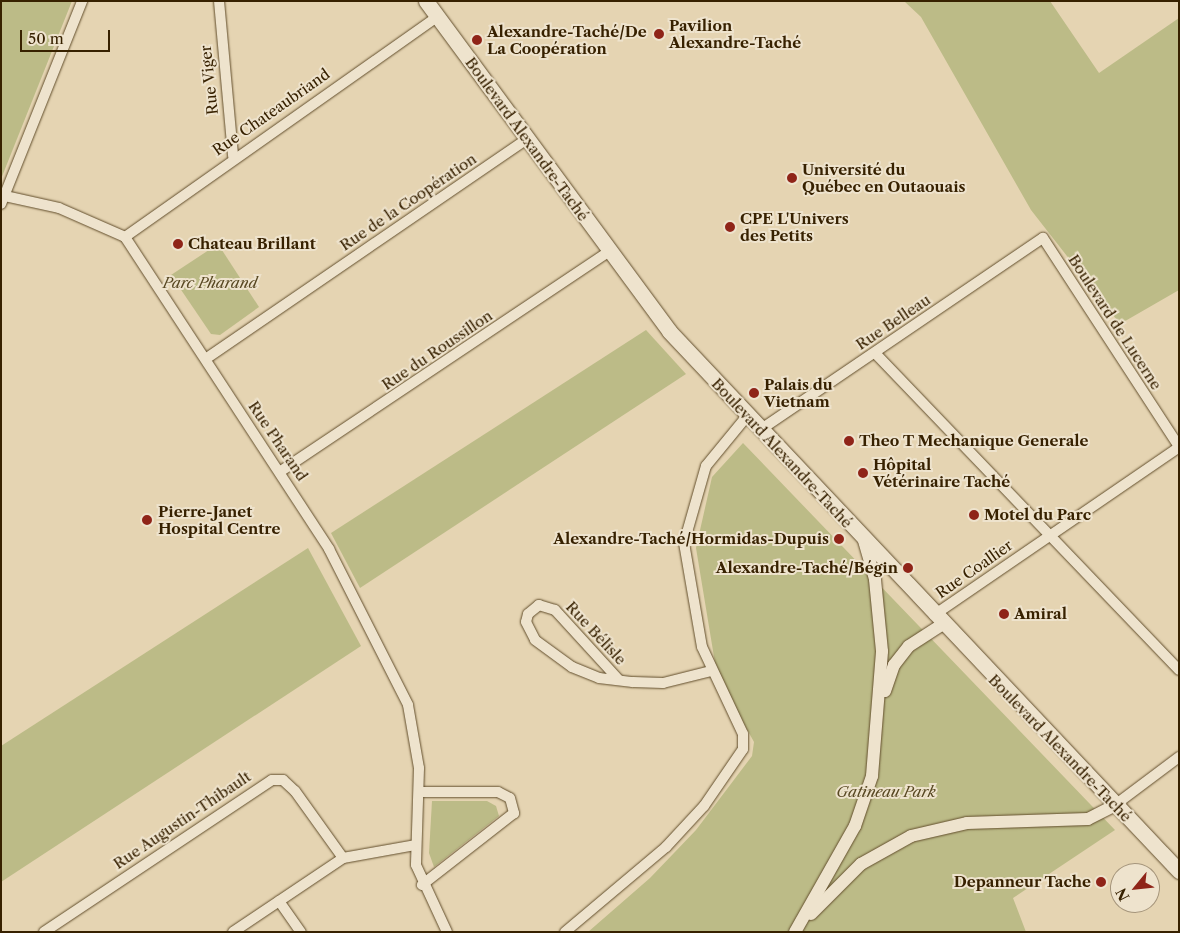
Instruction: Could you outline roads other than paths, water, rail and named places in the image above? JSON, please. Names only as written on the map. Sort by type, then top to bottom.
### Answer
[{"type":"main road","name":"Boulevard Alexandre-Taché","points":[[426,1],[608,252],[669,331],[864,541],[1179,871]]},
{"type":"street","points":[[82,1],[3,200],[59,208],[125,237]]},
{"type":"street","name":"Rue Viger","points":[[220,1],[233,156]]},
{"type":"street","name":"Rue Chateaubriand","points":[[125,237],[233,156],[438,16]]},
{"type":"street","name":"Rue de la Coopération","points":[[207,358],[527,139]]},
{"type":"street","name":"Rue Pharand","points":[[125,237],[207,358],[330,549],[402,686],[415,728],[420,792],[415,844],[422,885],[447,932]]},
{"type":"street","name":"Rue Belleau","points":[[760,430],[1043,238]]},
{"type":"street","name":"Boulevard de Lucerne","points":[[1043,238],[1179,447]]},
{"type":"street","name":"Rue du Roussillon","points":[[281,472],[608,252]]},
{"type":"street","points":[[874,353],[1179,670]]},
{"type":"street","points":[[565,932],[666,847],[737,760],[743,734],[711,671],[693,609],[684,543],[706,466],[747,416]]},
{"type":"street","name":"Rue Coallier","points":[[939,619],[1049,535],[1179,447]]},
{"type":"street","points":[[796,932],[868,794],[880,707],[879,610],[864,541]]},
{"type":"street","name":"Rue Bélisle","points":[[618,680],[555,610],[539,605],[528,614],[528,630],[547,650],[586,674],[618,680],[663,683],[711,671]]},
{"type":"street","points":[[880,707],[902,655],[939,619]]},
{"type":"street","points":[[796,932],[861,864],[911,836],[967,823],[1088,820],[1114,804],[1179,756]]},
{"type":"street","name":"Rue Augustin-Thibault","points":[[44,932],[272,780],[289,785],[343,858]]},
{"type":"street","points":[[420,792],[498,792],[510,798],[514,812],[422,885]]},
{"type":"street","points":[[233,932],[343,858],[415,844]]},
{"type":"street","points":[[279,901],[301,932]]},
{"type":"place","name":"Pavilion Alexandre-Taché","points":[[659,34]]},
{"type":"place","name":"Alexandre-Taché/De La Coopération","points":[[477,40]]},
{"type":"place","name":"Université du Québec en Outaouais","points":[[792,178]]},
{"type":"place","name":"CPE L'Univers des Petits","points":[[730,227]]},
{"type":"place","name":"Chateau Brillant","points":[[178,244]]},
{"type":"place","name":"Palais du Vietnam","points":[[754,393]]},
{"type":"place","name":"Theo T Mechanique Generale","points":[[849,441]]},
{"type":"place","name":"Hôpital Vétérinaire Taché","points":[[863,473]]},
{"type":"place","name":"Motel du Parc","points":[[974,515]]},
{"type":"place","name":"Pierre-Janet Hospital Centre","points":[[147,520]]},
{"type":"place","name":"Alexandre-Taché/Hormidas-Dupuis","points":[[839,539]]},
{"type":"place","name":"Alexandre-Taché/Bégin","points":[[908,568]]},
{"type":"place","name":"Amiral","points":[[1004,614]]},
{"type":"place","name":"Depanneur Tache","points":[[1101,882]]},
{"type":"park label","name":"Parc Pharand","points":[[210,283]]},
{"type":"park label","name":"Gatineau Park","points":[[886,792]]}]
